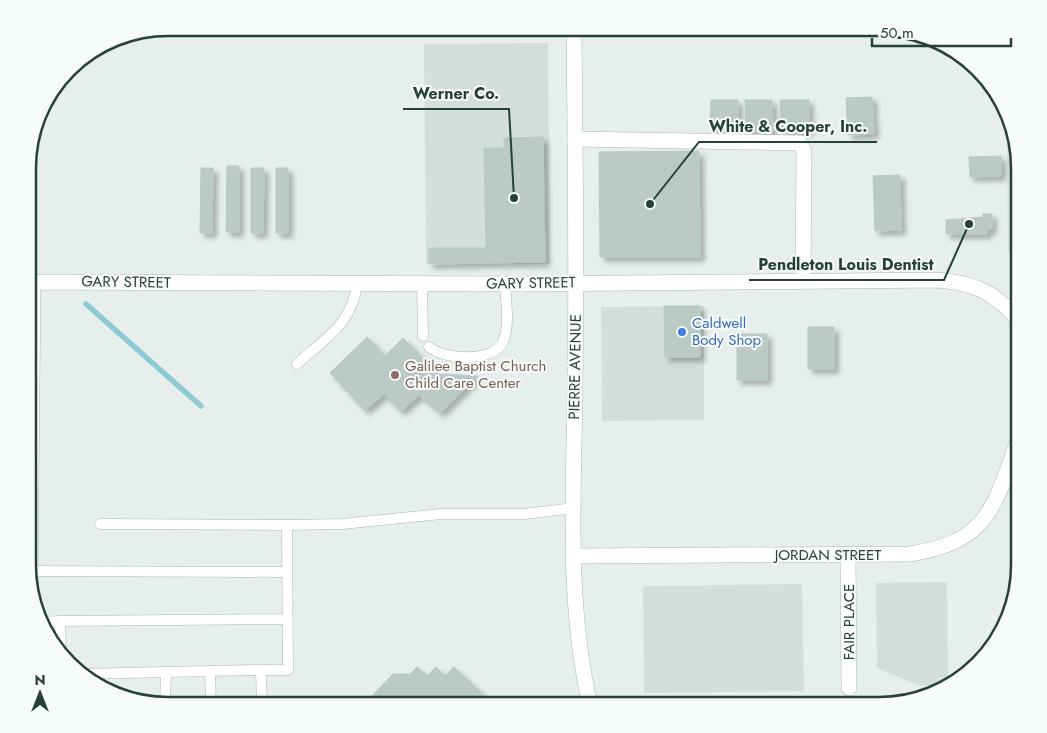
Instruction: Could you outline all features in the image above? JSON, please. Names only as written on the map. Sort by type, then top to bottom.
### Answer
[{"type":"street","name":"PIERRE AVENUE","points":[[574,37],[576,282],[573,556],[576,624],[589,697]]},
{"type":"street","points":[[575,139],[800,143],[804,151],[803,280]]},
{"type":"street","name":"GARY STREET","points":[[36,282],[505,284],[803,280],[961,282],[983,290],[996,298],[1010,312]]},
{"type":"street","name":"JORDAN STREET","points":[[573,556],[848,555],[910,554],[932,551],[954,544],[966,537],[985,518],[993,506],[1010,462]]},
{"type":"street","name":"FAIR PLACE","points":[[848,555],[849,688]]},
{"type":"lane","points":[[297,364],[346,319],[355,301],[357,283]]},
{"type":"lane","points":[[422,284],[424,336]]},
{"type":"lane","points":[[429,347],[436,353],[446,356],[469,358],[497,350],[503,342],[506,330],[505,284]]},
{"type":"lane","points":[[100,524],[342,524],[442,514],[524,514],[574,508]]},
{"type":"lane","points":[[95,674],[288,670],[286,525]]},
{"type":"lane","points":[[37,571],[287,572]]},
{"type":"lane","points":[[49,622],[288,619]]},
{"type":"lane","points":[[60,621],[61,641]]},
{"type":"lane","points":[[261,670],[262,696]]},
{"type":"lane","points":[[210,671],[210,696]]},
{"type":"lane","points":[[165,696],[166,672]]},
{"type":"shaded area","points":[[548,43],[550,264],[426,264],[424,44]]},
{"type":"shaded area","points":[[1007,139],[1010,160],[1010,252],[1008,252]]},
{"type":"shaded area","name":"Caldwell Body Shop","points":[[704,306],[704,420],[602,421],[601,307]]},
{"type":"shaded area","points":[[947,582],[948,677],[932,686],[920,686],[877,668],[876,583]]},
{"type":"shaded area","points":[[802,584],[804,691],[644,693],[643,586]]},
{"type":"building","points":[[872,97],[874,134],[848,135],[846,98]]},
{"type":"building","points":[[711,100],[738,100],[738,129],[710,128]]},
{"type":"building","points":[[745,100],[772,100],[773,131],[746,132]]},
{"type":"building","points":[[780,100],[809,100],[809,131],[781,131]]},
{"type":"building","points":[[543,137],[545,262],[429,264],[429,248],[486,248],[484,148],[504,148],[504,138]]},
{"type":"building","points":[[699,151],[700,257],[600,257],[599,152]]},
{"type":"building","points":[[1001,156],[1001,176],[970,177],[969,157]]},
{"type":"building","points":[[227,166],[239,166],[239,232],[226,232]]},
{"type":"building","points":[[201,168],[213,168],[212,233],[200,233]]},
{"type":"building","points":[[251,168],[264,168],[263,233],[251,233]]},
{"type":"building","points":[[276,168],[288,168],[288,233],[276,233]]},
{"type":"building","points":[[900,175],[901,230],[875,231],[873,176]]},
{"type":"building","points":[[983,214],[992,214],[992,229],[987,229],[987,234],[946,234],[946,220],[983,217]]},
{"type":"building","name":"Caldwell Body Shop","points":[[664,306],[700,306],[700,357],[665,357]]},
{"type":"building","points":[[808,327],[834,327],[834,369],[808,369]]},
{"type":"building","points":[[737,334],[767,334],[767,380],[737,380]]},
{"type":"building","name":"Galilee Baptist Church Child Care Center","points":[[367,337],[385,356],[403,338],[438,374],[478,376],[440,413],[419,395],[401,411],[384,394],[365,410],[330,373]]},
{"type":"building","points":[[417,667],[427,676],[436,667],[445,676],[454,667],[485,696],[371,696],[393,674],[410,674]]},
{"type":"waterway","points":[[86,304],[201,406]]},
{"type":"place","name":"Werner Co.","points":[[514,198]]},
{"type":"place","name":"White & Cooper, Inc.","points":[[650,204]]},
{"type":"place","name":"Pendleton Louis Dentist","points":[[969,224]]},
{"type":"place","name":"Caldwell Body Shop","points":[[682,332]]},
{"type":"place","name":"Galilee Baptist Church Child Care Center","points":[[395,375]]}]
